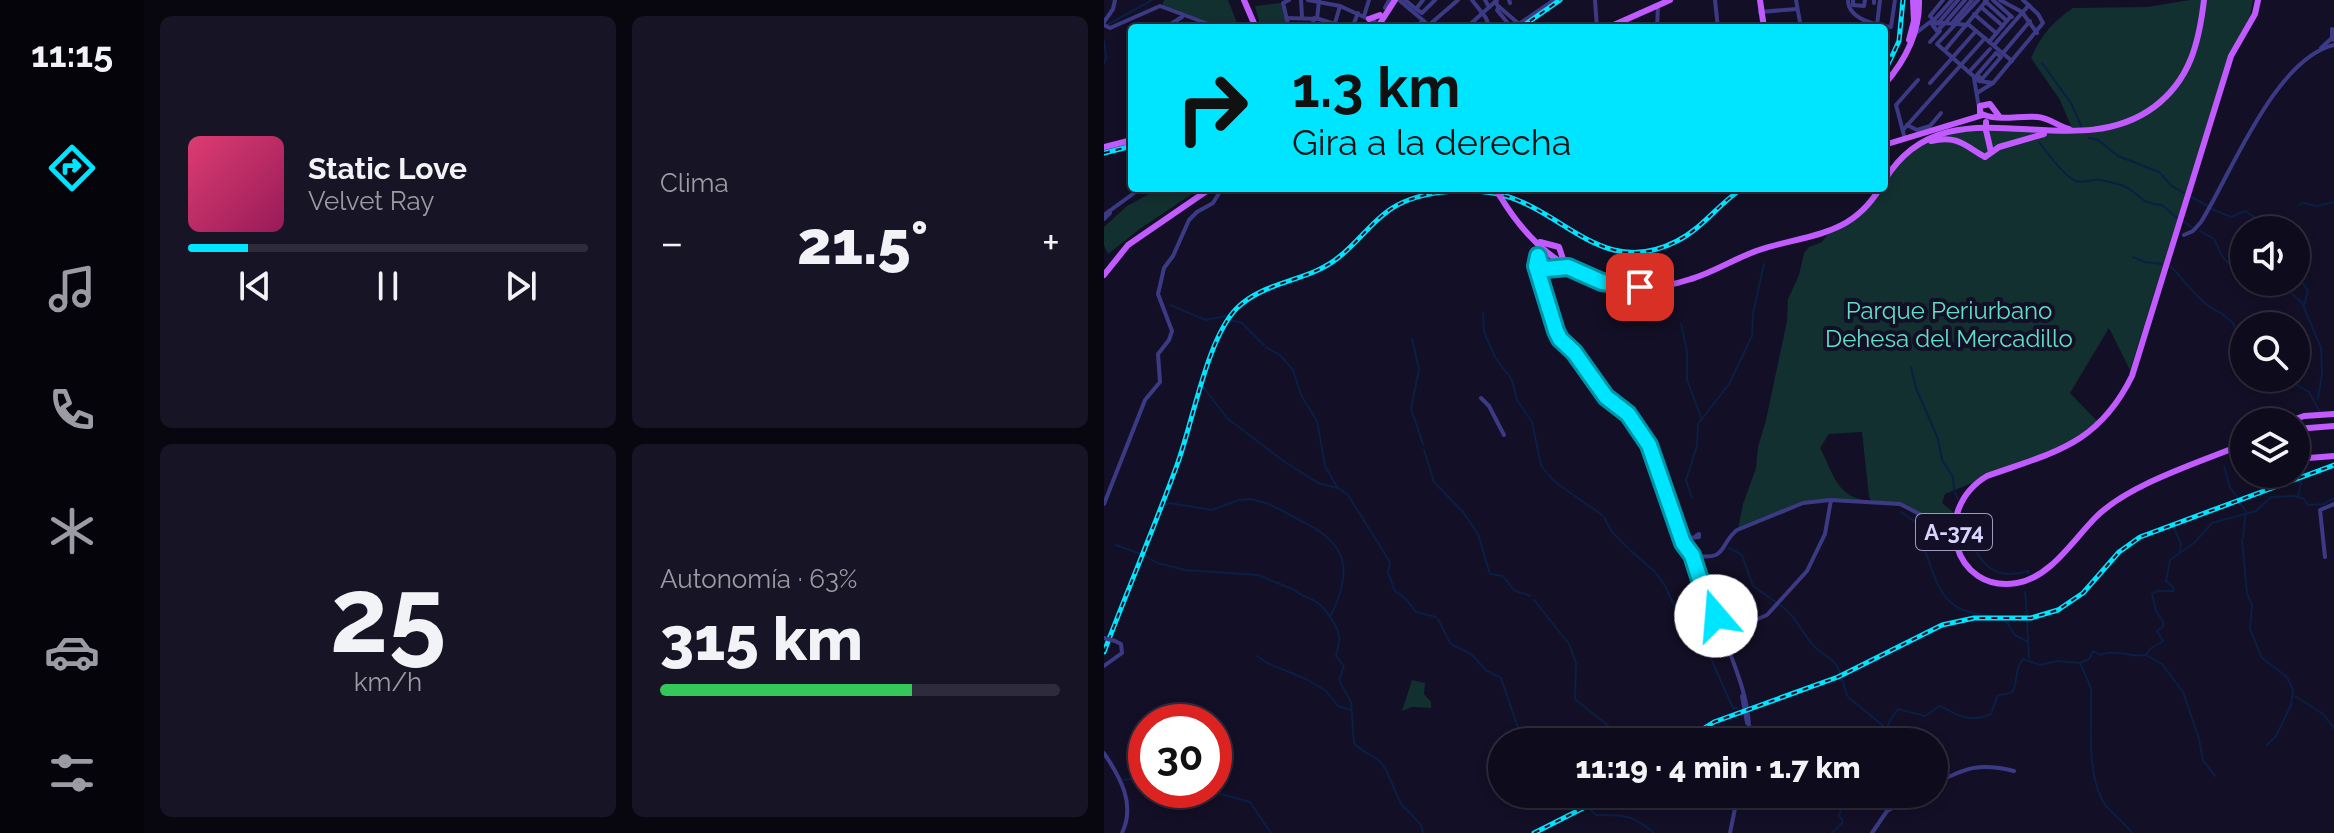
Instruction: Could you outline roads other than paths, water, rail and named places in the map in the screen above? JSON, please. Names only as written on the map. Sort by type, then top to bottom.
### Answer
[{"type":"main road","points":[[1244,0],[1254,24]]},
{"type":"main road","points":[[1376,22],[1396,0]]},
{"type":"main road","points":[[1376,22],[1385,8],[1396,0]]},
{"type":"main road","points":[[1617,24],[1670,0]]},
{"type":"main road","points":[[1760,0],[1763,24]]},
{"type":"main road","points":[[1888,176],[1909,150],[1929,138],[1955,129],[1988,126],[2084,132],[2129,122],[2157,106],[2173,90],[2196,51],[2204,0]]},
{"type":"main road","name":"A-374","points":[[2230,449],[2137,489],[2113,503],[2047,568],[2020,582],[1994,582],[1972,569],[1956,544],[1954,518],[1964,495],[1980,481],[2073,444],[2100,424],[2114,408],[2132,376],[2231,56],[2255,14],[2258,0]]},
{"type":"main road","points":[[1888,79],[1917,29],[1916,7]]},
{"type":"main road","points":[[1888,144],[1984,114],[2016,119],[2038,117],[2084,132]]},
{"type":"main road","points":[[1984,114],[1985,144],[1991,152]]},
{"type":"main road","points":[[2030,131],[2044,126],[2038,117]]},
{"type":"main road","points":[[1909,150],[1944,139],[1967,144],[1985,157],[2023,139],[2064,132]]},
{"type":"main road","points":[[1104,148],[1128,142]]},
{"type":"main road","points":[[1979,152],[1985,144]]},
{"type":"main road","points":[[1104,275],[1128,245],[1209,192]]},
{"type":"main road","points":[[1497,192],[1525,234],[1551,257],[1602,282],[1624,286],[1671,285],[1712,272],[1760,249],[1834,230],[1862,212],[1877,192]]},
{"type":"main road","points":[[2180,217],[2180,235]]},
{"type":"main road","name":"A-374","points":[[2170,248],[2180,235]]},
{"type":"main road","points":[[1556,245],[1561,252],[1562,263],[1568,267],[1541,267],[1537,248],[1556,245]]},
{"type":"main road","points":[[1551,257],[1558,257],[1561,252]]},
{"type":"main road","points":[[1551,257],[1551,268]]},
{"type":"main road","points":[[2310,415],[2334,414]]},
{"type":"main road","points":[[2310,425],[2322,427]]},
{"type":"main road","points":[[2310,428],[2334,426]]},
{"type":"main road","points":[[2221,453],[2230,451]]},
{"type":"main road","points":[[2310,458],[2334,456]]},
{"type":"street","points":[[1115,0],[1104,25],[1110,28],[1155,6],[1207,24]]},
{"type":"street","points":[[1301,0],[1302,17]]},
{"type":"street","points":[[1308,0],[1331,2],[1376,22]]},
{"type":"street","points":[[1369,0],[1376,22]]},
{"type":"street","points":[[1396,0],[1424,13],[1435,0]]},
{"type":"street","points":[[1396,0],[1428,24]]},
{"type":"street","points":[[1416,9],[1423,0]]},
{"type":"street","points":[[1432,24],[1458,0]]},
{"type":"street","points":[[1472,0],[1487,22],[1485,24]]},
{"type":"street","points":[[1485,0],[1489,7]]},
{"type":"street","points":[[1470,24],[1497,0],[1497,10],[1509,24]]},
{"type":"street","points":[[1499,7],[1519,24],[1554,0]]},
{"type":"street","points":[[1595,0],[1597,24]]},
{"type":"street","points":[[1715,0],[1718,24]]},
{"type":"street","points":[[1796,0],[1800,24]]},
{"type":"street","points":[[1888,26],[1892,26],[1895,0]]},
{"type":"street","points":[[1943,0],[1930,16],[1944,23],[1960,21],[1981,1]]},
{"type":"street","points":[[1952,0],[1937,44],[1980,82],[1993,83]]},
{"type":"street","points":[[1944,23],[1945,15],[1958,0]]},
{"type":"street","points":[[1930,42],[1965,0]]},
{"type":"street","points":[[1996,0],[2009,5],[2020,13],[2015,18],[1996,0]]},
{"type":"street","points":[[1996,0],[2022,12],[2037,33]]},
{"type":"street","points":[[1996,0],[2011,19]]},
{"type":"street","points":[[1984,114],[1993,83],[2043,22],[2023,0]]},
{"type":"street","points":[[1286,1],[1288,24]]},
{"type":"street","points":[[1315,24],[1319,1]]},
{"type":"street","points":[[1876,1],[1877,24]]},
{"type":"street","points":[[1944,23],[1981,1]]},
{"type":"street","points":[[1981,1],[2011,19]]},
{"type":"street","points":[[1930,83],[1981,1]]},
{"type":"street","points":[[1981,1],[2003,26]]},
{"type":"street","points":[[1864,3],[1851,2],[1848,7],[1875,24]]},
{"type":"street","points":[[1657,24],[1658,5]]},
{"type":"street","points":[[1969,72],[1996,33],[2029,5]]},
{"type":"street","points":[[1286,18],[1302,17],[1335,23],[1340,6]]},
{"type":"street","points":[[1760,12],[1797,9]]},
{"type":"street","points":[[1351,24],[1358,13]]},
{"type":"street","points":[[1974,14],[1996,33]]},
{"type":"street","points":[[1169,24],[1180,16],[1185,17]]},
{"type":"street","points":[[1903,130],[1961,65],[1989,43],[2011,19]]},
{"type":"street","points":[[1420,24],[1423,20]]},
{"type":"street","points":[[2002,55],[1996,53],[1977,75],[1982,79],[2002,55],[2030,21]]},
{"type":"street","points":[[1917,29],[1930,22],[1967,24],[2012,61]]},
{"type":"street","points":[[2180,235],[2193,231],[2201,222],[2275,91],[2297,64],[2332,42],[2332,29]]},
{"type":"street","points":[[1948,54],[1976,31]]},
{"type":"street","points":[[1974,77],[1984,114]]},
{"type":"street","points":[[1905,139],[1896,105],[1918,80]]},
{"type":"street","points":[[1907,125],[1917,130],[1930,126],[1941,113]]},
{"type":"street","points":[[1106,215],[1136,192]]},
{"type":"street","points":[[1104,504],[1128,437],[1141,417],[1145,400],[1160,382],[1158,354],[1172,331],[1158,294],[1164,268],[1173,256],[1189,220],[1213,203],[1214,192]]},
{"type":"street","points":[[1537,248],[1536,266],[1560,339],[1574,352],[1606,397],[1628,414],[1649,445],[1683,543],[1692,555],[1700,580],[1712,587],[1711,603],[1741,690],[1749,728]]},
{"type":"street","points":[[1481,398],[1489,406],[1504,435]]},
{"type":"street","points":[[1692,555],[1718,554],[1724,550],[1732,533],[1803,503],[1831,500],[1900,504],[1939,524],[1954,518]]},
{"type":"street","points":[[1723,637],[1767,615],[1807,571],[1825,534],[1831,500]]},
{"type":"street","points":[[2325,557],[2320,513],[2322,508],[2334,504]]},
{"type":"street","points":[[1683,543],[1696,536]]},
{"type":"street","points":[[1104,638],[1122,646],[1122,653],[1104,666]]},
{"type":"street","points":[[1104,753],[1120,775],[1125,793],[1126,824],[1122,833]]},
{"type":"street","points":[[1948,777],[1975,767],[1997,766],[2014,771]]},
{"type":"street","points":[[1730,833],[1735,808]]},
{"type":"street","points":[[1872,833],[1892,808]]},
{"type":"waterway","points":[[1105,26],[1152,0]]},
{"type":"waterway","points":[[1104,40],[1104,63]]},
{"type":"waterway","points":[[2042,63],[2071,103],[2082,128]]},
{"type":"waterway","points":[[2089,138],[2098,140],[2118,156],[2159,172],[2184,193]]},
{"type":"waterway","points":[[2039,142],[2072,179],[2079,182],[2100,180],[2124,186],[2144,200],[2162,205],[2177,218]]},
{"type":"waterway","points":[[2191,197],[2208,206]]},
{"type":"waterway","points":[[2304,203],[2317,206],[2334,202]]},
{"type":"waterway","points":[[2212,209],[2230,217]]},
{"type":"waterway","points":[[2233,216],[2245,211],[2252,216]]},
{"type":"waterway","points":[[2183,221],[2193,228]]},
{"type":"waterway","points":[[2200,231],[2214,239],[2221,255],[2230,264]]},
{"type":"waterway","points":[[2133,257],[2163,264]]},
{"type":"waterway","points":[[1692,498],[1686,480],[1697,446],[1698,424],[1729,384],[1752,336],[1753,313],[1764,264]]},
{"type":"waterway","points":[[2170,266],[2200,298],[2221,313]]},
{"type":"waterway","points":[[2294,296],[2302,303],[2321,348],[2322,374],[2318,398]]},
{"type":"waterway","points":[[2304,306],[2306,296]]},
{"type":"waterway","points":[[1170,305],[1206,320],[1226,316]]},
{"type":"waterway","points":[[1483,313],[1484,332],[1495,357],[1512,380],[1517,400],[1532,422],[1541,465],[1546,472]]},
{"type":"waterway","points":[[2222,314],[2230,321]]},
{"type":"waterway","points":[[1231,320],[1242,323],[1264,345]]},
{"type":"waterway","points":[[1681,324],[1687,351],[1687,380],[1701,417]]},
{"type":"waterway","points":[[1412,339],[1419,369],[1411,409],[1423,444]]},
{"type":"waterway","points":[[1266,347],[1281,356],[1293,370],[1301,395],[1317,421],[1325,466],[1337,487],[1348,495],[1390,562],[1388,573],[1395,591],[1416,612],[1436,617]]},
{"type":"waterway","points":[[1911,367],[1916,388],[1938,439],[1942,460],[1953,477],[1954,490]]},
{"type":"waterway","points":[[1204,388],[1227,418],[1282,460],[1318,483],[1337,488]]},
{"type":"waterway","points":[[2309,392],[2320,412]]},
{"type":"waterway","points":[[1424,450],[1434,482],[1463,512],[1478,534],[1490,574],[1503,576],[1514,590],[1521,593]]},
{"type":"waterway","points":[[2224,466],[2230,488],[2238,498]]},
{"type":"waterway","points":[[1548,474],[1602,515]]},
{"type":"waterway","points":[[2298,497],[2300,488]]},
{"type":"waterway","points":[[1955,493],[1958,499]]},
{"type":"waterway","points":[[1888,728],[1898,709],[1925,716],[1940,706],[1964,717],[1977,718],[1991,714],[1998,695],[2009,694],[2014,689],[2018,667],[2023,659],[2040,665],[2057,661],[2080,663],[2089,659],[2093,651],[2100,655],[2111,652],[2146,655],[2163,641],[2157,631],[2163,627],[2163,621],[2156,611],[2152,594],[2174,591],[2166,581],[2170,560],[2194,543],[2212,523],[2256,511],[2271,497],[2295,496],[2304,499],[2308,505],[2324,504],[2334,498]]},
{"type":"waterway","points":[[1162,509],[1169,503],[1212,510],[1251,499],[1269,504],[1298,519]]},
{"type":"waterway","points":[[2239,501],[2247,513]]},
{"type":"waterway","points":[[1901,512],[1917,523],[1933,574],[1951,603],[1970,612],[1998,617]]},
{"type":"waterway","points":[[1963,513],[1975,550],[1990,568],[2001,573],[2028,573]]},
{"type":"waterway","points":[[2243,538],[2245,516]]},
{"type":"waterway","points":[[1604,517],[1612,532],[1628,548]]},
{"type":"waterway","points":[[1299,520],[1328,538],[1342,559],[1342,585],[1330,617]]},
{"type":"waterway","points":[[2172,525],[2181,543],[2180,551]]},
{"type":"waterway","points":[[2242,540],[2247,593],[2252,605],[2250,629],[2262,658],[2287,677],[2293,690],[2291,705],[2276,736],[2267,745]]},
{"type":"waterway","points":[[1116,545],[1141,554]]},
{"type":"waterway","points":[[1729,548],[1742,555],[1753,586],[1777,603]]},
{"type":"waterway","points":[[1630,550],[1655,572],[1674,605],[1699,630]]},
{"type":"waterway","points":[[1144,555],[1157,563],[1185,570],[1258,575],[1292,589]]},
{"type":"waterway","points":[[1294,589],[1320,605],[1338,631],[1336,656],[1344,666],[1339,680],[1351,702],[1354,743],[1385,769]]},
{"type":"waterway","points":[[2025,592],[2027,617]]},
{"type":"waterway","points":[[1523,593],[1530,596]]},
{"type":"waterway","points":[[1534,600],[1569,644],[1576,663],[1575,699],[1611,728]]},
{"type":"waterway","points":[[1780,605],[1814,646],[1836,665],[1840,674]]},
{"type":"waterway","points":[[1438,619],[1450,643]]},
{"type":"waterway","points":[[1998,619],[2006,621],[2010,627]]},
{"type":"waterway","points":[[2027,619],[2029,658]]},
{"type":"waterway","points":[[2011,629],[2028,642]]},
{"type":"waterway","points":[[1701,632],[1707,649]]},
{"type":"waterway","points":[[1451,644],[1471,654],[1487,671],[1501,678],[1518,728]]},
{"type":"waterway","points":[[1708,652],[1733,708],[1738,708]]},
{"type":"waterway","points":[[1257,656],[1308,680],[1326,691],[1338,706],[1351,710]]},
{"type":"waterway","points":[[2148,656],[2162,664],[2183,692],[2203,760],[2215,776]]},
{"type":"waterway","points":[[2080,663],[2091,688],[2091,699]]},
{"type":"waterway","points":[[1841,676],[1847,695]]},
{"type":"waterway","points":[[2295,696],[2323,714],[2334,728]]},
{"type":"waterway","points":[[1848,697],[1886,728]]},
{"type":"waterway","points":[[2091,701],[2094,777],[2105,805],[2132,833]]},
{"type":"waterway","points":[[1386,770],[1401,804],[1411,814]]},
{"type":"waterway","points":[[1124,780],[1128,779]]},
{"type":"waterway","points":[[1232,797],[1250,802],[1271,833]]},
{"type":"waterway","points":[[1589,808],[1596,815],[1633,819],[1654,833]]},
{"type":"waterway","points":[[1832,833],[1843,822],[1839,815],[1842,808]]},
{"type":"waterway","points":[[1412,815],[1421,825],[1423,833]]},
{"type":"railway","points":[[1526,24],[1560,0]]},
{"type":"railway","points":[[1888,64],[1899,41],[1903,0]]},
{"type":"railway","points":[[1104,153],[1128,147]]},
{"type":"railway","points":[[1104,652],[1177,465],[1209,360],[1226,322],[1248,299],[1327,265],[1399,204],[1446,192]]},
{"type":"railway","points":[[1480,192],[1518,200],[1603,247],[1625,252],[1650,251],[1677,241],[1738,192]]},
{"type":"railway","points":[[1704,728],[1838,677],[1942,625],[1974,618],[2031,618],[2058,610],[2083,593],[2119,552],[2140,537],[2334,465]]},
{"type":"railway","points":[[1534,833],[1583,808]]},
{"type":"park label","name":"Parque Periurbano Dehesa del Mercadillo","points":[[1949,324]]}]
